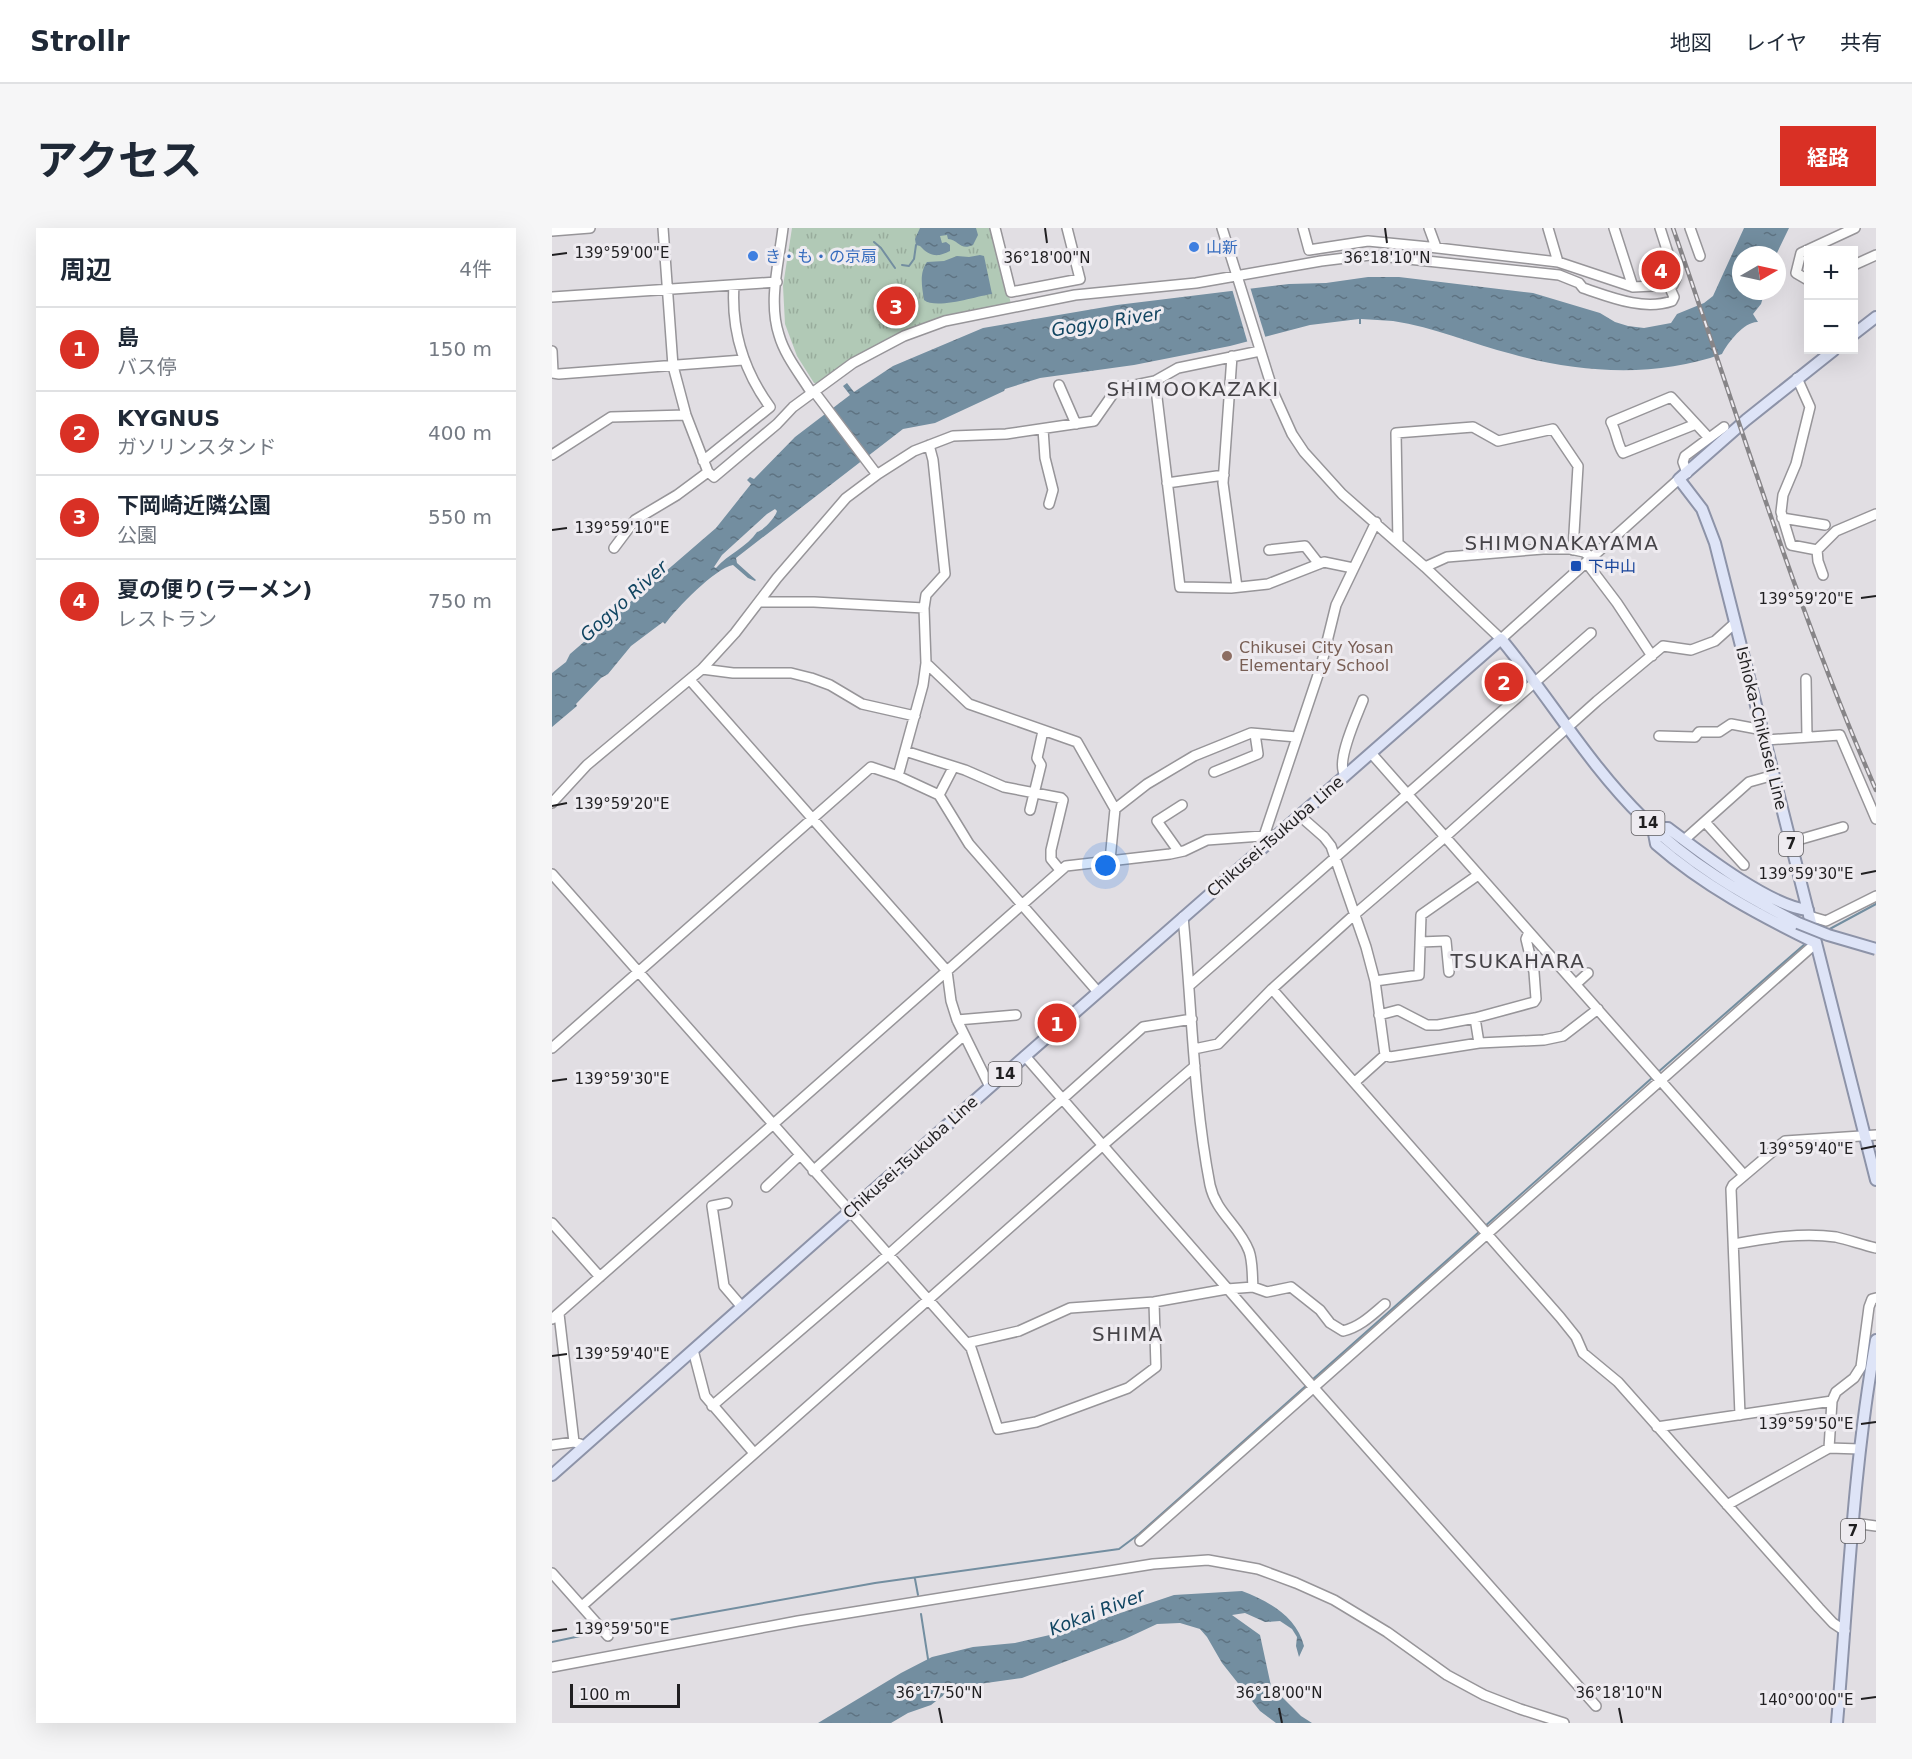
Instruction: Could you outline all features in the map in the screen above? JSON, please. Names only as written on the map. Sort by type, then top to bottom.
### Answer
[{"type":"main road","points":[[1858,331],[1876,317]]},
{"type":"main road","points":[[1683,476],[1797,378],[1829,354]]},
{"type":"main road","name":"Ishioka-Chikusei Line","points":[[1683,476],[1709,524],[1876,1180]]},
{"type":"main road","name":"Chikusei-Tsukuba Line","points":[[552,1475],[580,1444],[693,1350],[1501,639]]},
{"type":"main road","name":"14","points":[[1501,639],[1615,788],[1653,828],[1720,880],[1798,923],[1836,938],[1876,949]]},
{"type":"main road","points":[[1809,913],[1753,886],[1668,828],[1653,828],[1656,844],[1706,883],[1762,917],[1816,943]]},
{"type":"main road","name":"7","points":[[1837,1723],[1860,1449],[1866,1392],[1876,1341]]},
{"type":"street","points":[[552,231],[590,228]]},
{"type":"street","points":[[663,228],[673,366],[686,415],[703,461],[708,472],[714,477],[853,363],[904,336],[945,321],[1076,295],[1238,279],[1321,261],[1370,255],[1430,252],[1561,263],[1633,286],[1669,286],[1673,285],[1676,278],[1660,228]]},
{"type":"street","points":[[783,228],[775,303],[779,337],[788,356],[814,393],[877,473]]},
{"type":"street","points":[[995,228],[1014,308]]},
{"type":"street","points":[[1011,292],[1080,279],[1067,228]]},
{"type":"street","points":[[1222,228],[1274,394],[1292,434],[1304,452],[1326,477],[1501,639],[1683,476],[1685,456],[1724,426]]},
{"type":"street","points":[[1302,228],[1309,250],[1368,241],[1560,276],[1579,283],[1583,288],[1631,303],[1672,301],[1674,297],[1669,286]]},
{"type":"street","points":[[1430,228],[1430,252]]},
{"type":"street","points":[[1548,228],[1561,263],[1560,276]]},
{"type":"street","points":[[1614,228],[1633,286]]},
{"type":"street","points":[[1690,228],[1700,256]]},
{"type":"street","points":[[1814,246],[1855,228]]},
{"type":"street","points":[[1804,251],[1801,252],[1796,273],[1804,277]]},
{"type":"street","points":[[1858,263],[1876,255]]},
{"type":"street","points":[[552,297],[777,282]]},
{"type":"street","points":[[703,461],[770,407],[759,393],[743,360],[737,338],[733,306],[734,285]]},
{"type":"street","points":[[552,803],[587,765],[702,669],[846,498],[877,473],[914,451],[953,436],[1006,434],[1094,421],[1115,391],[1121,388],[1155,381],[1179,368],[1259,349]]},
{"type":"street","points":[[552,351],[553,372],[559,374],[743,360]]},
{"type":"street","points":[[1232,356],[1224,475],[1237,587]]},
{"type":"street","points":[[1797,378],[1810,407],[1796,464],[1783,495],[1782,518],[1791,545],[1817,550]]},
{"type":"street","points":[[1155,381],[1180,587],[1237,587],[1268,584],[1324,562],[1353,568]]},
{"type":"street","points":[[1059,385],[1076,424]]},
{"type":"street","points":[[1696,424],[1623,453],[1618,446],[1617,433],[1611,422],[1671,397],[1696,424],[1708,438]]},
{"type":"street","points":[[552,455],[610,417],[686,415]]},
{"type":"street","points":[[1398,543],[1396,433],[1473,428],[1498,441],[1553,429],[1578,466],[1573,550]]},
{"type":"street","points":[[1042,429],[1045,458],[1053,490],[1049,504]]},
{"type":"street","points":[[898,776],[915,716],[926,663],[924,608],[926,595],[945,574],[933,460],[929,445]]},
{"type":"street","points":[[614,548],[635,520],[677,495],[708,472]]},
{"type":"street","points":[[1167,483],[1224,475]]},
{"type":"street","points":[[1817,550],[1836,531],[1876,514]]},
{"type":"street","points":[[1782,518],[1825,525]]},
{"type":"street","points":[[1264,836],[1321,666],[1336,605],[1376,522]]},
{"type":"street","points":[[1269,550],[1305,546],[1319,564]]},
{"type":"street","points":[[1425,567],[1447,557],[1543,549],[1584,552],[1652,656]]},
{"type":"street","points":[[1817,550],[1822,575]]},
{"type":"street","points":[[760,602],[814,602],[924,608]]},
{"type":"street","points":[[1194,1049],[1218,1044],[1272,989],[1354,915],[1662,646],[1691,650],[1715,641],[1735,623]]},
{"type":"street","points":[[1190,985],[1591,633]]},
{"type":"street","points":[[926,663],[969,704],[1077,742],[1115,809],[1110,860]]},
{"type":"street","points":[[702,669],[734,673],[790,674],[811,678],[830,685],[862,704],[915,716]]},
{"type":"street","points":[[1806,679],[1807,737]]},
{"type":"street","points":[[690,680],[947,971],[951,1001],[957,1020],[990,1087]]},
{"type":"street","points":[[1345,775],[1341,767],[1343,755],[1363,700]]},
{"type":"street","points":[[1659,736],[1695,737],[1699,732],[1719,732],[1731,723],[1764,735],[1807,737],[1840,735],[1876,819]]},
{"type":"street","points":[[1030,810],[1041,765],[1036,758],[1043,731]]},
{"type":"street","points":[[1115,809],[1147,784],[1194,756],[1251,733],[1297,737]]},
{"type":"street","points":[[1214,772],[1258,754],[1255,734]]},
{"type":"street","points":[[905,751],[965,770],[1004,787],[1063,800],[1051,850],[1051,859],[1060,870]]},
{"type":"street","points":[[1371,753],[1744,1175]]},
{"type":"street","points":[[552,1048],[871,767],[898,776],[939,795],[969,844],[1098,992]]},
{"type":"street","points":[[939,795],[953,768]]},
{"type":"street","points":[[1684,840],[1749,782],[1774,775]]},
{"type":"street","points":[[1179,852],[1157,821],[1182,805]]},
{"type":"street","points":[[1299,815],[1331,846],[1366,947],[1375,981],[1385,1055]]},
{"type":"street","points":[[1705,822],[1744,865]]},
{"type":"street","points":[[1791,842],[1843,827]]},
{"type":"street","points":[[552,1445],[580,1444],[555,1317],[1060,870],[1066,866],[1179,852],[1207,840],[1276,835]]},
{"type":"street","points":[[552,873],[967,1343],[971,1348],[998,1428],[1036,1422],[1128,1388],[1156,1367],[1154,1302]]},
{"type":"street","points":[[1375,981],[1419,975],[1421,915],[1478,875]]},
{"type":"street","points":[[1809,913],[1826,921],[1876,896]]},
{"type":"street","points":[[1184,916],[1198,1113],[1210,1187],[1215,1203],[1237,1230],[1249,1251],[1253,1287]]},
{"type":"street","points":[[1379,1015],[1398,1010],[1427,1025],[1438,1025],[1529,1004],[1536,999],[1527,939],[1529,932]]},
{"type":"street","points":[[1420,942],[1446,941],[1449,972]]},
{"type":"street","points":[[1140,1540],[1311,1384],[1657,1077],[1816,943]]},
{"type":"street","points":[[1575,984],[1588,973]]},
{"type":"street","points":[[1272,989],[1570,1329],[1582,1353],[1618,1382],[1819,1608],[1833,1623],[1845,1631]]},
{"type":"street","points":[[1385,1055],[1390,1057],[1479,1043],[1544,1040],[1563,1036],[1598,1010]]},
{"type":"street","points":[[957,1020],[1016,1015]]},
{"type":"street","points":[[1475,1018],[1479,1043]]},
{"type":"street","points":[[712,1406],[888,1255],[1143,1027],[1192,1020]]},
{"type":"street","points":[[813,1171],[963,1036]]},
{"type":"street","points":[[1355,1082],[1385,1055]]},
{"type":"street","points":[[1025,1056],[1596,1706]]},
{"type":"street","points":[[582,1606],[1195,1066]]},
{"type":"street","points":[[1740,1415],[1731,1189],[1744,1175],[1785,1141],[1876,1135]]},
{"type":"street","points":[[766,1186],[800,1155]]},
{"type":"street","points":[[727,1203],[712,1206],[724,1286],[742,1307]]},
{"type":"street","points":[[552,1223],[600,1277]]},
{"type":"street","points":[[1734,1244],[1777,1237],[1818,1236],[1836,1237],[1876,1248]]},
{"type":"street","points":[[967,1343],[1019,1331],[1070,1308],[1154,1302],[1227,1288],[1253,1287],[1267,1292],[1291,1287],[1320,1310],[1330,1323],[1343,1331],[1359,1325],[1385,1304]]},
{"type":"street","points":[[1829,1448],[1832,1401],[1836,1392],[1854,1378],[1861,1368],[1869,1307],[1872,1299],[1876,1298]]},
{"type":"street","points":[[693,1350],[701,1385],[712,1406],[754,1453]]},
{"type":"street","points":[[1657,1427],[1832,1401]]},
{"type":"street","points":[[1727,1505],[1829,1448],[1860,1449]]},
{"type":"street","points":[[1854,1524],[1876,1526]]},
{"type":"street","points":[[552,1667],[798,1621],[1154,1564],[1208,1560],[1258,1569],[1334,1600],[1386,1632],[1447,1675],[1484,1695],[1564,1723]]},
{"type":"street","points":[[552,1573],[605,1633]]},
{"type":"green space","points":[[792,228],[993,228],[1011,304],[946,319],[820,383],[814,383],[797,356],[785,324],[783,286]]},
{"type":"water","points":[[920,228],[976,228],[978,235],[973,245],[969,247],[948,239],[947,235],[940,236],[942,243],[946,242],[950,245],[950,251],[934,255],[916,245],[915,239]]},
{"type":"water","points":[[1744,228],[1789,228],[1780,246],[1736,246]]},
{"type":"water","name":"Gogyo River","points":[[1732,254],[1732,300],[1762,300],[1753,314],[1758,322],[1742,329],[1722,354],[1670,367],[1617,370],[1564,365],[1512,354],[1408,324],[1361,319],[1361,324],[1359,324],[1359,319],[1310,325],[1230,346],[1134,365],[1040,378],[1005,389],[935,423],[903,429],[736,558],[737,563],[755,581],[733,565],[716,573],[665,624],[663,622],[631,646],[608,674],[601,678],[576,704],[577,706],[552,727],[552,673],[566,662],[570,654],[716,528],[751,484],[747,480],[750,477],[754,479],[795,437],[850,395],[843,386],[847,383],[854,392],[893,366],[983,328],[1117,305],[1289,284],[1326,283],[1368,277],[1399,277],[1533,293],[1600,313],[1615,322],[1644,328],[1671,323],[1677,314],[1704,303],[1713,296]],"holes":[[[775,509],[777,511],[774,517],[748,542],[716,568],[714,567],[722,555]]]},
{"type":"water","points":[[957,256],[984,256],[992,294],[938,304],[924,300],[922,275],[927,262],[944,261]]},
{"type":"water","points":[[1242,1591],[1280,1611],[1288,1618],[1300,1636],[1304,1646],[1299,1657],[1296,1646],[1297,1637],[1292,1629],[1280,1621],[1265,1622],[1245,1613],[1232,1615],[1260,1635],[1271,1686],[1301,1716],[1312,1723],[1276,1723],[1260,1711],[1222,1663],[1200,1629],[1180,1623],[1157,1624],[1125,1639],[1022,1678],[965,1686],[949,1691],[931,1705],[908,1713],[891,1723],[818,1723],[932,1657],[973,1647],[1015,1643],[1067,1631],[1174,1595]]},
{"type":"pier","points":[[1250,287],[1266,339],[1248,344],[1232,289]]},
{"type":"waterway","points":[[874,242],[895,268]]},
{"type":"waterway","points":[[902,265],[909,266],[914,259],[916,245]]},
{"type":"waterway","points":[[1826,931],[1876,904]]},
{"type":"waterway","points":[[1657,1073],[1806,943]]},
{"type":"waterway","points":[[1484,1227],[1653,1077]]},
{"type":"waterway","points":[[1312,1380],[1480,1231]]},
{"type":"waterway","points":[[608,1631],[875,1583],[1119,1549],[1139,1534],[1308,1384]]},
{"type":"waterway","points":[[915,1579],[918,1595]]},
{"type":"waterway","points":[[921,1614],[928,1659]]},
{"type":"waterway","points":[[552,1642],[599,1632]]},
{"type":"railway","points":[[1673,228],[1794,581],[1876,790]]},
{"type":"place","name":"山新","points":[[1194,247]]},
{"type":"place","name":"き・も・の京扇","points":[[753,256]]},
{"type":"place","name":"夏の便り(ラーメン)","points":[[1661,270]]},
{"type":"place","name":"下岡崎近隣公園","points":[[896,306]]},
{"type":"place","name":"下中山","points":[[1576,566]]},
{"type":"place","name":"Chikusei City Yosan Elementary School","points":[[1227,656]]},
{"type":"place","name":"KYGNUS","points":[[1504,682]]},
{"type":"place","name":"島","points":[[1057,1023]]},
{"type":"district","name":"SHIMOOKAZAKI","points":[[1193,389]]},
{"type":"district","name":"SHIMONAKAYAMA","points":[[1562,543]]},
{"type":"district","name":"TSUKAHARA","points":[[1518,961]]},
{"type":"district","name":"SHIMA","points":[[1128,1334]]},
{"type":"water label","name":"Kokai River","points":[[1097,1612]]}]
